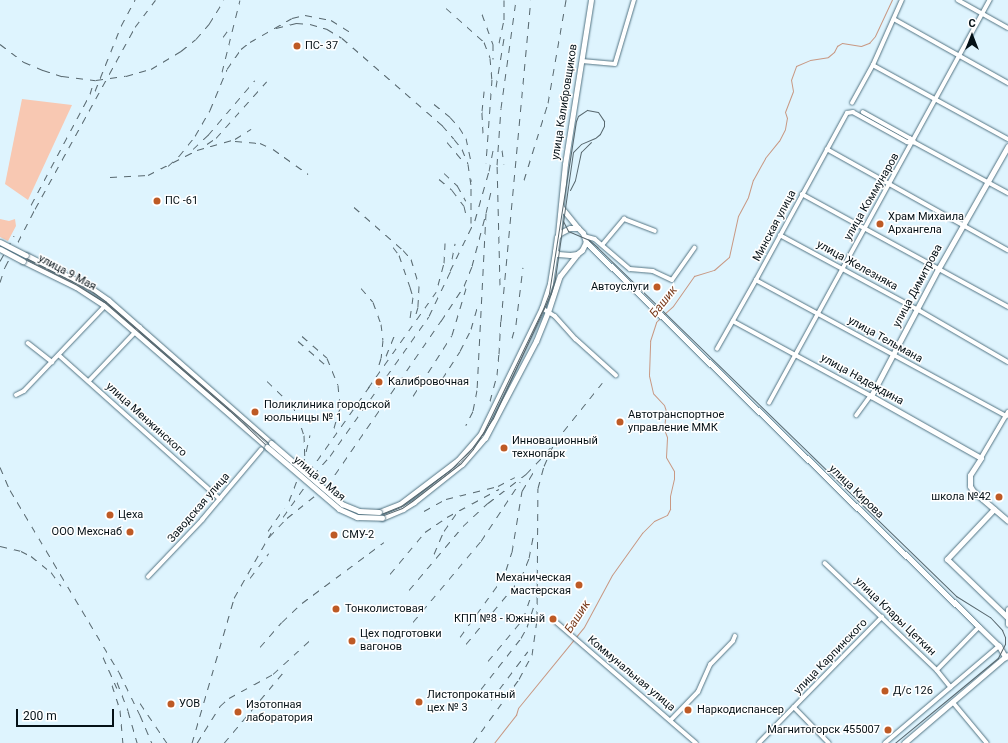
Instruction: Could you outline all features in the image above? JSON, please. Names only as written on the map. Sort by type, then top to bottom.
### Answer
[{"type":"main road","name":"улица Калибровщиков","points":[[558,234],[562,207],[565,164],[582,61],[590,0]]},
{"type":"main road","name":"улица Димитрова","points":[[871,396],[938,269],[1008,146]]},
{"type":"main road","points":[[562,207],[578,228]]},
{"type":"main road","points":[[578,228],[567,229],[558,234],[555,251],[563,256],[595,252]]},
{"type":"main road","name":"улица Кирова","points":[[578,228],[595,252],[999,646],[1007,656],[904,743]]},
{"type":"main road","points":[[578,253],[585,239]]},
{"type":"main road","name":"улица 9 Мая","points":[[0,242],[24,258],[76,287],[138,329]]},
{"type":"main road","name":"улица 9 Мая","points":[[0,249],[91,288],[269,445],[339,509],[357,517],[382,518],[403,509],[414,502],[476,451],[493,425],[536,341],[548,312],[560,276],[578,253]]},
{"type":"main road","name":"улица 9 Мая","points":[[269,445],[342,504],[359,511],[379,512],[400,504],[458,460],[471,447],[486,422],[542,308],[550,283],[555,251]]},
{"type":"main road","name":"улица Надеждина","points":[[871,396],[981,458]]},
{"type":"main road","points":[[981,458],[971,473],[969,484],[973,491],[1008,521]]},
{"type":"main road","points":[[994,509],[947,559],[1008,613],[1008,624]]},
{"type":"street","points":[[582,61],[616,64],[634,0]]},
{"type":"street","points":[[852,103],[873,65],[902,0]]},
{"type":"street","points":[[958,0],[1008,28]]},
{"type":"street","name":"улица Коммунаров","points":[[769,403],[864,228],[914,142],[990,0]]},
{"type":"street","points":[[894,19],[1008,83]]},
{"type":"street","points":[[873,65],[1008,139]]},
{"type":"street","name":"Минская улица","points":[[717,349],[846,114],[850,112],[869,122]]},
{"type":"street","points":[[863,112],[910,138],[914,142],[1008,193]]},
{"type":"street","points":[[872,117],[869,122],[907,142],[914,142]]},
{"type":"street","points":[[827,149],[889,185],[1008,250]]},
{"type":"street","points":[[802,194],[1008,307]]},
{"type":"street","points":[[603,244],[624,219],[655,230]]},
{"type":"street","name":"улица Железняка","points":[[780,235],[917,309],[1008,362]]},
{"type":"street","points":[[585,239],[595,239],[603,244],[630,270],[653,270],[672,280],[694,248]]},
{"type":"street","name":"улица Тельмана","points":[[756,280],[1006,416]]},
{"type":"street","points":[[16,394],[24,391],[105,306]]},
{"type":"street","points":[[542,308],[616,375]]},
{"type":"street","name":"улица Надеждина","points":[[732,321],[871,396]]},
{"type":"street","points":[[89,381],[138,329]]},
{"type":"street","points":[[28,343],[52,362]]},
{"type":"street","name":"улица Менжинского","points":[[59,355],[220,498]]},
{"type":"street","name":"улица Димитрова","points":[[857,415],[871,396]]},
{"type":"street","points":[[981,458],[1008,412]]},
{"type":"street","name":"Заводская улица","points":[[148,577],[220,498],[261,450]]},
{"type":"street","name":"улица Клары Цеткин","points":[[825,563],[937,670],[951,687]]},
{"type":"street","name":"улица Карпинского","points":[[758,743],[882,617]]},
{"type":"street","name":"Коммунальная улица","points":[[554,620],[696,743]]},
{"type":"street","points":[[937,670],[979,627]]},
{"type":"street","points":[[671,720],[698,692],[710,665],[733,641],[735,636]]},
{"type":"street","points":[[885,743],[999,646]]},
{"type":"street","points":[[953,702],[986,743]]},
{"type":"street","points":[[794,707],[830,743]]},
{"type":"shaded area","points":[[22,99],[72,105],[28,200],[5,184]]},
{"type":"shaded area","points":[[0,219],[9,221],[15,219],[16,226],[8,241],[0,237]]},
{"type":"waterway","name":"Башик","points":[[663,315],[673,306],[694,276],[714,270],[729,257],[738,216],[748,197],[753,180],[765,158],[779,141],[785,129],[787,118],[785,112],[793,91],[791,80],[796,66],[810,60],[828,57],[834,52],[837,46],[842,43],[861,46],[869,43],[875,36],[892,0]]},
{"type":"waterway","name":"Башик","points":[[494,743],[516,715],[518,708],[584,627],[612,575],[642,533],[654,521],[667,515],[670,509],[670,496],[674,479],[674,471],[666,457],[667,437],[664,429],[666,411],[664,405],[653,393],[649,375],[650,341],[656,322],[661,317]]},
{"type":"tram line","points":[[0,245],[90,290],[105,301],[341,506],[365,515],[381,514],[401,506],[450,470],[472,448],[483,433],[543,309],[549,293],[576,121],[578,116],[587,110],[598,112],[604,121],[604,126],[600,134],[595,138],[581,144],[573,152],[555,279],[551,293],[493,418],[473,449],[461,463],[402,508],[381,516],[358,515],[340,507],[268,447],[230,411],[104,302],[77,285],[0,247]]},
{"type":"tram line","points":[[570,190],[575,180],[581,152],[591,142]]},
{"type":"tram line","points":[[563,221],[568,231],[589,240],[597,247],[956,596],[990,617],[1002,630],[1005,637],[1005,644],[998,658],[895,743]]},
{"type":"railway","points":[[95,91],[121,26],[135,0]]},
{"type":"railway","points":[[0,282],[5,267],[35,209],[135,27],[155,0]]},
{"type":"railway","points":[[0,44],[24,62],[62,76],[96,80],[126,76],[151,69],[181,51],[196,39],[209,24],[224,0]]},
{"type":"railway","points":[[222,72],[240,0]]},
{"type":"railway","points":[[499,43],[504,20],[504,0]]},
{"type":"railway","points":[[500,285],[497,165],[501,108],[516,0]]},
{"type":"railway","points":[[490,401],[497,375],[531,0]]},
{"type":"railway","points":[[524,180],[548,103],[566,0]]},
{"type":"railway","points":[[446,8],[484,42],[490,58],[492,79],[486,163]]},
{"type":"railway","points":[[482,14],[493,44],[493,59]]},
{"type":"railway","points":[[168,166],[179,156],[195,136],[210,110],[227,69],[241,49],[250,42],[292,18],[305,15],[331,20],[355,35]]},
{"type":"railway","points":[[276,28],[296,23],[310,24],[327,29],[342,38],[442,125],[462,149],[468,164],[471,185]]},
{"type":"railway","points":[[223,37],[231,26]]},
{"type":"railway","points":[[496,87],[504,38]]},
{"type":"railway","points":[[193,149],[208,135],[255,80]]},
{"type":"railway","points":[[207,144],[216,138],[267,81]]},
{"type":"railway","points":[[31,205],[90,94],[93,84]]},
{"type":"railway","points":[[483,133],[482,111],[484,91]]},
{"type":"railway","points":[[434,104],[450,117],[459,127],[466,138],[471,161]]},
{"type":"railway","points":[[110,177],[148,175],[197,150],[235,139],[251,129]]},
{"type":"railway","points":[[235,141],[260,143],[273,149],[308,174]]},
{"type":"railway","points":[[447,142],[462,160]]},
{"type":"railway","points":[[450,271],[475,220],[489,171],[494,145]]},
{"type":"railway","points":[[502,150],[504,164]]},
{"type":"railway","points":[[444,173],[457,185],[466,201]]},
{"type":"railway","points":[[439,179],[452,190],[464,206],[467,219]]},
{"type":"railway","points":[[471,179],[471,223]]},
{"type":"railway","points":[[486,213],[492,188]]},
{"type":"railway","points":[[354,207],[403,250],[411,259],[419,286],[418,307],[415,317]]},
{"type":"railway","points":[[269,537],[287,518],[327,486],[441,321],[464,286],[472,266],[486,213],[477,390],[473,411],[466,425]]},
{"type":"railway","points":[[0,261],[14,236]]},
{"type":"railway","points":[[438,285],[444,263],[445,243]]},
{"type":"railway","points":[[452,259],[455,243]]},
{"type":"railway","points":[[393,247],[399,255],[413,297],[410,318]]},
{"type":"railway","points":[[283,517],[313,475],[330,456],[429,316],[453,266]]},
{"type":"railway","points":[[512,338],[516,324],[523,267]]},
{"type":"railway","points":[[413,396],[452,335],[467,285]]},
{"type":"railway","points":[[361,288],[373,302],[381,324],[383,340],[381,358],[377,371]]},
{"type":"railway","points":[[368,388],[436,292]]},
{"type":"railway","points":[[442,379],[460,351],[471,329],[477,308]]},
{"type":"railway","points":[[386,356],[395,334]]},
{"type":"railway","points":[[302,336],[327,358],[338,385],[340,408],[333,431]]},
{"type":"railway","points":[[298,341],[327,366]]},
{"type":"railway","points":[[267,381],[291,404],[297,414],[304,435],[305,459]]},
{"type":"railway","points":[[409,590],[463,526],[488,503],[526,474],[546,453],[602,383]]},
{"type":"railway","points":[[309,472],[371,384]]},
{"type":"railway","points":[[289,501],[303,465],[310,435]]},
{"type":"railway","points":[[473,743],[519,679],[532,655],[537,618],[538,488],[544,466],[554,444]]},
{"type":"railway","points":[[0,467],[10,490],[119,672],[152,743]]},
{"type":"railway","points":[[460,637],[502,579],[512,552],[522,491],[535,469]]},
{"type":"railway","points":[[424,511],[446,499],[498,486],[515,477]]},
{"type":"railway","points":[[413,622],[481,541],[520,482]]},
{"type":"railway","points":[[390,574],[425,532],[447,517],[499,489]]},
{"type":"railway","points":[[268,531],[284,508]]},
{"type":"railway","points":[[434,554],[444,531],[456,514]]},
{"type":"railway","points":[[192,743],[234,598],[271,533]]},
{"type":"railway","points":[[466,644],[521,578],[529,558],[533,537]]},
{"type":"railway","points":[[260,647],[282,622],[302,603],[384,542]]},
{"type":"railway","points":[[0,546],[21,551],[31,556],[51,572],[61,586]]},
{"type":"railway","points":[[250,578],[269,553]]},
{"type":"railway","points":[[488,661],[523,619],[534,587]]},
{"type":"railway","points":[[481,689],[521,638],[527,627],[534,605]]},
{"type":"railway","points":[[197,743],[220,706],[229,698],[273,674],[309,641]]},
{"type":"railway","points":[[491,700],[528,651]]},
{"type":"railway","points":[[103,657],[117,688]]},
{"type":"railway","points":[[224,743],[286,669]]},
{"type":"railway","points":[[117,682],[128,711],[137,743]]},
{"type":"railway","points":[[112,685],[120,710],[123,743]]},
{"type":"railway","points":[[140,703],[167,743]]},
{"type":"place","name":"ПС- 37","points":[[297,46]]},
{"type":"place","name":"ПС -61","points":[[157,201]]},
{"type":"place","name":"Храм Михаила Архангела","points":[[880,224]]},
{"type":"place","name":"Автоуслуги","points":[[657,287]]},
{"type":"place","name":"Калибровочная","points":[[379,382]]},
{"type":"place","name":"Поликлиника городской юольницы № 1","points":[[255,412]]},
{"type":"place","name":"Автотранспортное управление ММК","points":[[620,422]]},
{"type":"place","name":"Инновационный технопарк","points":[[504,448]]},
{"type":"place","name":"школа №42","points":[[999,497]]},
{"type":"place","name":"Цеха","points":[[110,515]]},
{"type":"place","name":"ООО Мехснаб","points":[[130,532]]},
{"type":"place","name":"СМУ-2","points":[[334,535]]},
{"type":"place","name":"Механическая мастерская","points":[[579,585]]},
{"type":"place","name":"Тонколистовая","points":[[336,609]]},
{"type":"place","name":"КПП №8 - Южный","points":[[553,619]]},
{"type":"place","name":"Цех подготовки вагонов","points":[[352,641]]},
{"type":"place","name":"Д/с 126","points":[[885,691]]},
{"type":"place","name":"Листопрокатный цех № 3","points":[[419,702]]},
{"type":"place","name":"УОВ","points":[[171,704]]},
{"type":"place","name":"Наркодиспансер","points":[[688,710]]},
{"type":"place","name":"Изотопная лаборатория","points":[[238,712]]},
{"type":"place","name":"Магнитогорск 455007","points":[[888,730]]}]
